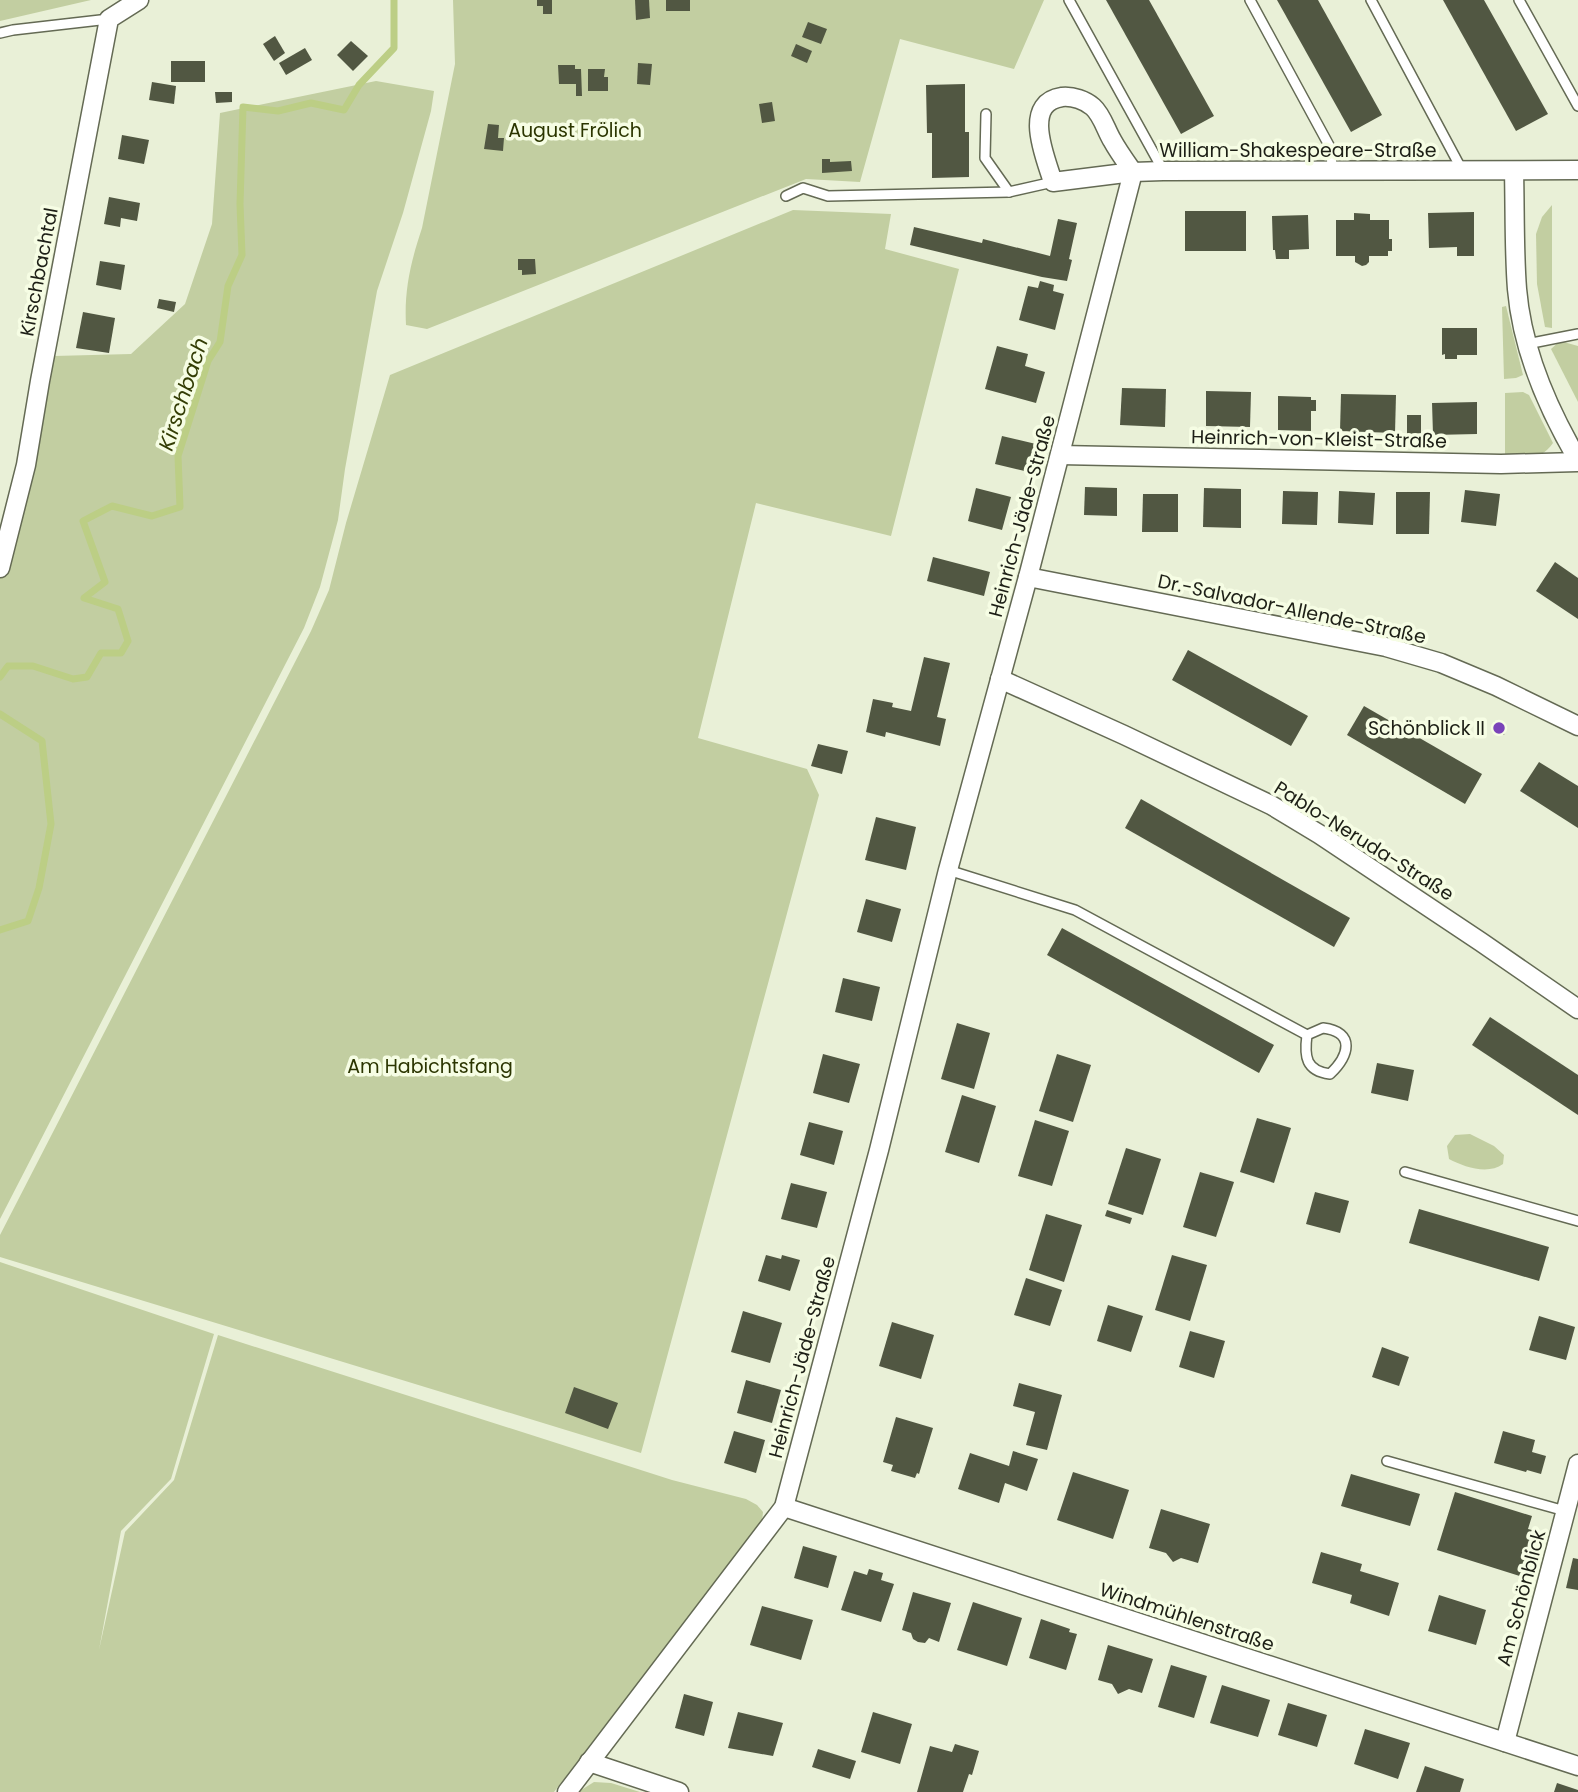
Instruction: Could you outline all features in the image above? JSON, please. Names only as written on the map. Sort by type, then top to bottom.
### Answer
[{"type":"street","points":[[108,19],[139,0]]},
{"type":"street","name":"Kirschbachtal","points":[[0,568],[26,465],[108,19]]},
{"type":"street","name":"William-Shakespeare-Straße","points":[[1133,172],[1112,141],[1095,108],[1084,100],[1069,97],[1059,97],[1048,103],[1040,115],[1038,128],[1053,182],[1163,171],[1578,170]]},
{"type":"street","points":[[1514,171],[1517,291],[1527,344],[1561,430],[1578,461]]},
{"type":"street","name":"Heinrich-Jäde-Straße","points":[[567,1792],[784,1507],[880,1150],[948,870],[1028,577],[1133,172]]},
{"type":"street","name":"Heinrich-von-Kleist-Straße","points":[[1060,454],[1487,464],[1578,461]]},
{"type":"street","name":"Dr.-Salvador-Allende-Straße","points":[[1028,577],[1386,647],[1441,663],[1578,726]]},
{"type":"street","name":"Pablo-Neruda-Straße","points":[[1000,679],[1270,805],[1319,834],[1578,1009]]},
{"type":"street","name":"Am Schönblick","points":[[1504,1742],[1578,1464]]},
{"type":"street","name":"Windmühlenstraße","points":[[784,1507],[1578,1766]]},
{"type":"street","points":[[589,1762],[679,1792]]},
{"type":"lane","points":[[1069,0],[1163,171]]},
{"type":"lane","points":[[1250,0],[1331,149],[1332,170]]},
{"type":"lane","name":"William-Shakespeare-Straße","points":[[1371,0],[1462,170]]},
{"type":"lane","points":[[1519,0],[1578,106]]},
{"type":"lane","points":[[0,33],[108,19]]},
{"type":"lane","points":[[986,114],[985,158],[1009,192]]},
{"type":"lane","name":"William-Shakespeare-Straße","points":[[786,196],[803,188],[828,196],[1009,192],[1053,182]]},
{"type":"lane","points":[[1527,344],[1578,334]]},
{"type":"lane","points":[[948,870],[1075,910],[1307,1035]]},
{"type":"lane","points":[[1323,1028],[1334,1029],[1344,1035],[1344,1054],[1339,1066],[1330,1074],[1319,1073],[1309,1064],[1304,1051],[1307,1035],[1323,1028]]},
{"type":"lane","points":[[1405,1172],[1578,1221]]},
{"type":"lane","points":[[1387,1461],[1565,1511]]},
{"type":"green space","points":[[0,0],[91,0],[0,21]]},
{"type":"green space","name":"August Frölich","points":[[453,0],[1044,0],[1014,69],[900,39],[860,182],[806,179],[427,329],[406,325],[406,300],[455,64]]},
{"type":"green space","points":[[376,81],[434,91],[403,213],[377,291],[338,520],[320,587],[304,628],[0,1219],[0,554],[38,368],[54,356],[131,354],[185,304],[212,224],[220,113]]},
{"type":"green space","points":[[1552,205],[1552,328],[1545,327],[1537,284],[1536,234],[1542,217]]},
{"type":"green space","name":"Am Habichtsfang","points":[[793,210],[891,214],[885,249],[959,269],[891,536],[756,503],[698,738],[807,769],[819,795],[641,1453],[0,1257],[0,1235],[311,631],[329,590],[390,375]]},
{"type":"green space","points":[[1506,306],[1523,375],[1504,379],[1502,307]]},
{"type":"green space","points":[[1560,341],[1578,346],[1578,402],[1551,349]]},
{"type":"green space","points":[[1523,392],[1529,395],[1553,443],[1538,455],[1505,455],[1505,393]]},
{"type":"green space","points":[[1470,1134],[1494,1146],[1504,1155],[1503,1164],[1483,1169],[1449,1159],[1447,1146],[1455,1135]]},
{"type":"green space","points":[[0,1262],[214,1334],[171,1479],[121,1531],[99,1650],[125,1532],[174,1480],[218,1335],[672,1480],[746,1499],[763,1512],[762,1522],[554,1792],[0,1792]]},
{"type":"green space","points":[[594,1782],[611,1783],[640,1792],[578,1792]]},
{"type":"building","points":[[537,0],[552,0],[552,14],[543,14],[543,6],[537,6]]},
{"type":"building","points":[[635,0],[649,0],[650,18],[636,20]]},
{"type":"building","points":[[666,0],[690,0],[690,11],[666,11]]},
{"type":"building","points":[[1106,0],[1149,0],[1214,116],[1181,134]]},
{"type":"building","points":[[1277,0],[1318,0],[1382,115],[1351,132]]},
{"type":"building","points":[[1443,0],[1484,0],[1548,114],[1516,131]]},
{"type":"building","points":[[808,22],[827,29],[821,44],[802,37]]},
{"type":"building","points":[[275,36],[285,53],[274,61],[263,44]]},
{"type":"building","points":[[351,41],[368,56],[353,71],[337,55]]},
{"type":"building","points":[[796,44],[812,51],[807,63],[791,56]]},
{"type":"building","points":[[305,48],[312,60],[286,75],[279,63]]},
{"type":"building","points":[[171,61],[205,61],[205,82],[171,82]]},
{"type":"building","points":[[638,63],[652,64],[650,85],[637,84]]},
{"type":"building","points":[[558,65],[575,65],[575,69],[581,69],[582,96],[576,96],[576,84],[559,84]]},
{"type":"building","points":[[588,69],[605,69],[608,91],[588,91]]},
{"type":"building","points":[[152,82],[176,86],[174,104],[149,100]]},
{"type":"building","points":[[965,84],[969,177],[932,178],[932,133],[927,133],[926,85]]},
{"type":"building","points":[[215,92],[232,92],[232,102],[216,103]]},
{"type":"building","points":[[772,102],[775,121],[762,123],[759,104]]},
{"type":"building","points":[[488,124],[499,125],[498,138],[504,138],[503,151],[484,149]]},
{"type":"building","points":[[122,135],[149,140],[144,164],[118,159]]},
{"type":"building","points":[[822,159],[830,159],[830,162],[851,161],[852,171],[822,173]]},
{"type":"building","points":[[109,197],[140,203],[137,221],[121,218],[120,227],[104,224]]},
{"type":"building","points":[[1185,211],[1246,211],[1246,251],[1185,251]]},
{"type":"building","points":[[1474,212],[1474,256],[1457,256],[1457,247],[1429,248],[1428,213]]},
{"type":"building","points":[[1354,213],[1370,214],[1370,220],[1389,220],[1392,251],[1388,251],[1388,256],[1369,256],[1369,262],[1362,266],[1355,262],[1355,256],[1336,256],[1336,220],[1354,220]]},
{"type":"building","points":[[1308,215],[1309,249],[1289,250],[1289,259],[1276,259],[1273,250],[1272,216]]},
{"type":"building","points":[[1058,219],[1077,223],[1067,281],[910,245],[914,227],[982,243],[983,239],[1050,256]]},
{"type":"building","points":[[518,259],[535,259],[536,274],[522,275],[522,270],[518,270]]},
{"type":"building","points":[[100,261],[125,265],[121,290],[96,285]]},
{"type":"building","points":[[1040,281],[1054,285],[1053,291],[1064,294],[1055,330],[1019,320],[1028,286],[1038,288]]},
{"type":"building","points":[[159,299],[176,302],[174,312],[157,308]]},
{"type":"building","points":[[83,312],[115,318],[109,353],[76,348]]},
{"type":"building","points":[[1442,328],[1477,328],[1477,355],[1457,355],[1457,359],[1445,359],[1445,354],[1442,355]]},
{"type":"building","points":[[997,346],[1028,354],[1025,366],[1045,372],[1036,403],[985,389]]},
{"type":"building","points":[[1122,388],[1166,389],[1165,427],[1120,425]]},
{"type":"building","points":[[1206,391],[1251,392],[1250,427],[1206,426]]},
{"type":"building","points":[[1341,394],[1396,395],[1395,433],[1340,431]]},
{"type":"building","points":[[1278,396],[1311,397],[1311,400],[1316,400],[1316,411],[1311,411],[1311,431],[1278,430]]},
{"type":"building","points":[[1477,402],[1477,434],[1433,435],[1432,403]]},
{"type":"building","points":[[1407,415],[1421,415],[1421,434],[1407,434]]},
{"type":"building","points":[[1002,436],[1036,444],[1029,472],[995,464]]},
{"type":"building","points":[[1085,487],[1117,488],[1117,516],[1084,515]]},
{"type":"building","points":[[976,488],[1011,497],[1002,530],[968,521]]},
{"type":"building","points":[[1204,488],[1241,489],[1241,528],[1203,527]]},
{"type":"building","points":[[1465,490],[1500,494],[1496,526],[1461,522]]},
{"type":"building","points":[[1283,491],[1318,492],[1317,525],[1282,524]]},
{"type":"building","points":[[1339,491],[1375,493],[1373,525],[1338,523]]},
{"type":"building","points":[[1396,492],[1430,492],[1429,534],[1396,534]]},
{"type":"building","points":[[1143,494],[1178,494],[1178,532],[1142,532]]},
{"type":"building","points":[[933,557],[990,572],[984,596],[927,581]]},
{"type":"building","points":[[1555,562],[1578,578],[1578,619],[1536,591]]},
{"type":"building","points":[[1188,650],[1308,716],[1291,746],[1172,680]]},
{"type":"building","points":[[924,657],[950,663],[937,717],[946,719],[940,746],[886,732],[885,737],[866,732],[873,699],[893,703],[892,707],[911,711]]},
{"type":"building","points":[[1364,706],[1482,774],[1465,804],[1347,735]]},
{"type":"building","name":"Schönblick II","points":[[1495,721],[1507,727],[1504,735],[1491,729]]},
{"type":"building","points":[[818,744],[848,751],[842,774],[811,766]]},
{"type":"building","points":[[1539,762],[1578,786],[1578,828],[1520,791]]},
{"type":"building","points":[[1141,799],[1350,918],[1334,947],[1125,828]]},
{"type":"building","points":[[876,817],[916,827],[906,870],[865,860]]},
{"type":"building","points":[[866,899],[901,909],[892,942],[857,932]]},
{"type":"building","points":[[1062,928],[1274,1045],[1259,1073],[1047,955]]},
{"type":"building","points":[[843,978],[880,987],[872,1021],[835,1012]]},
{"type":"building","points":[[1490,1017],[1578,1075],[1578,1115],[1472,1045]]},
{"type":"building","points":[[957,1023],[990,1033],[974,1089],[941,1079]]},
{"type":"building","points":[[823,1054],[860,1064],[849,1103],[813,1093]]},
{"type":"building","points":[[1057,1054],[1091,1065],[1073,1122],[1039,1111]]},
{"type":"building","points":[[1377,1063],[1414,1070],[1408,1101],[1371,1093]]},
{"type":"building","points":[[962,1095],[996,1106],[979,1163],[945,1152]]},
{"type":"building","points":[[1257,1118],[1291,1128],[1274,1183],[1240,1172]]},
{"type":"building","points":[[1035,1120],[1069,1131],[1052,1186],[1018,1176]]},
{"type":"building","points":[[809,1122],[843,1131],[834,1165],[800,1155]]},
{"type":"building","points":[[1126,1148],[1161,1159],[1143,1215],[1108,1204]]},
{"type":"building","points":[[1200,1172],[1234,1182],[1216,1237],[1183,1227]]},
{"type":"building","points":[[791,1183],[827,1192],[817,1228],[781,1219]]},
{"type":"building","points":[[1315,1192],[1349,1201],[1340,1233],[1306,1224]]},
{"type":"building","points":[[1419,1209],[1549,1247],[1539,1281],[1409,1243]]},
{"type":"building","points":[[1107,1210],[1132,1218],[1130,1224],[1105,1216]]},
{"type":"building","points":[[1046,1214],[1082,1225],[1064,1282],[1029,1270]]},
{"type":"building","points":[[766,1255],[781,1259],[782,1255],[800,1260],[790,1291],[758,1281]]},
{"type":"building","points":[[1172,1255],[1207,1265],[1190,1321],[1155,1310]]},
{"type":"building","points":[[1026,1278],[1062,1290],[1050,1326],[1014,1315]]},
{"type":"building","points":[[1108,1305],[1143,1316],[1131,1352],[1097,1341]]},
{"type":"building","points":[[743,1311],[782,1323],[770,1363],[731,1352]]},
{"type":"building","points":[[1539,1316],[1575,1327],[1566,1360],[1529,1350]]},
{"type":"building","points":[[892,1322],[934,1335],[921,1379],[879,1366]]},
{"type":"building","points":[[1190,1331],[1225,1341],[1214,1378],[1179,1367]]},
{"type":"building","points":[[1382,1347],[1409,1357],[1399,1386],[1372,1377]]},
{"type":"building","points":[[746,1380],[781,1390],[772,1423],[737,1413]]},
{"type":"building","points":[[1019,1383],[1062,1395],[1047,1450],[1026,1445],[1035,1412],[1013,1406]]},
{"type":"building","points":[[574,1387],[618,1403],[608,1429],[565,1413]]},
{"type":"building","points":[[896,1417],[933,1428],[919,1474],[917,1473],[915,1478],[891,1471],[893,1465],[883,1462]]},
{"type":"building","points":[[734,1431],[765,1440],[756,1473],[724,1463]]},
{"type":"building","points":[[1503,1431],[1535,1440],[1532,1452],[1546,1456],[1541,1474],[1494,1463]]},
{"type":"building","points":[[1013,1451],[1038,1459],[1027,1491],[1005,1483],[999,1503],[958,1489],[970,1453],[1009,1466]]},
{"type":"building","points":[[1073,1472],[1129,1490],[1113,1539],[1057,1520]]},
{"type":"building","points":[[1351,1474],[1420,1494],[1410,1526],[1341,1506]]},
{"type":"building","points":[[1455,1492],[1532,1516],[1528,1529],[1547,1534],[1532,1580],[1437,1550]]},
{"type":"building","points":[[1161,1509],[1210,1524],[1198,1563],[1181,1558],[1173,1562],[1166,1553],[1149,1548]]},
{"type":"building","points":[[803,1546],[837,1556],[828,1588],[794,1578]]},
{"type":"building","points":[[1321,1552],[1362,1564],[1360,1571],[1399,1583],[1389,1616],[1350,1603],[1352,1595],[1312,1583]]},
{"type":"building","points":[[1573,1558],[1578,1559],[1578,1590],[1566,1588]]},
{"type":"building","points":[[869,1569],[883,1573],[881,1580],[894,1584],[881,1622],[841,1610],[854,1571],[867,1575]]},
{"type":"building","points":[[913,1592],[951,1603],[939,1642],[929,1638],[925,1643],[918,1642],[913,1639],[911,1633],[902,1630]]},
{"type":"building","points":[[1439,1595],[1486,1610],[1476,1645],[1428,1631]]},
{"type":"building","points":[[973,1602],[1022,1618],[1007,1666],[957,1650]]},
{"type":"building","points":[[762,1606],[813,1620],[801,1660],[750,1645]]},
{"type":"building","points":[[1041,1619],[1077,1634],[1066,1670],[1029,1658]]},
{"type":"building","points":[[1108,1645],[1153,1659],[1142,1693],[1129,1689],[1118,1694],[1112,1684],[1098,1680]]},
{"type":"building","points":[[1171,1665],[1207,1676],[1194,1718],[1158,1707]]},
{"type":"building","points":[[1222,1685],[1270,1700],[1258,1737],[1210,1723]]},
{"type":"building","points":[[684,1694],[713,1702],[704,1736],[675,1728]]},
{"type":"building","points":[[1288,1703],[1327,1715],[1317,1747],[1278,1735]]},
{"type":"building","points":[[738,1712],[783,1723],[773,1756],[728,1748]]},
{"type":"building","points":[[873,1712],[912,1724],[900,1764],[861,1752]]},
{"type":"building","points":[[1365,1729],[1410,1743],[1398,1779],[1354,1764]]},
{"type":"building","points":[[955,1744],[979,1751],[972,1775],[969,1774],[963,1792],[917,1792],[930,1746],[952,1752]]},
{"type":"building","points":[[818,1749],[856,1761],[850,1779],[812,1767]]},
{"type":"building","points":[[1425,1766],[1464,1779],[1460,1792],[1416,1792]]},
{"type":"building","points":[[1557,1783],[1578,1790],[1578,1792],[1554,1792]]},
{"type":"waterway","name":"Kirschbach","points":[[0,677],[8,666],[33,666],[73,679],[87,677],[101,653],[121,653],[128,641],[118,609],[84,598],[105,582],[83,521],[112,506],[152,516],[180,507],[178,456],[208,361],[220,342],[228,286],[242,255],[240,204],[243,107],[278,111],[311,103],[344,110],[359,85],[394,48],[394,0]]},
{"type":"waterway","name":"Kirschbach","points":[[0,714],[42,741],[51,824],[39,888],[28,921],[0,930]]},
{"type":"place","name":"Schönblick II","points":[[1499,728]]}]
